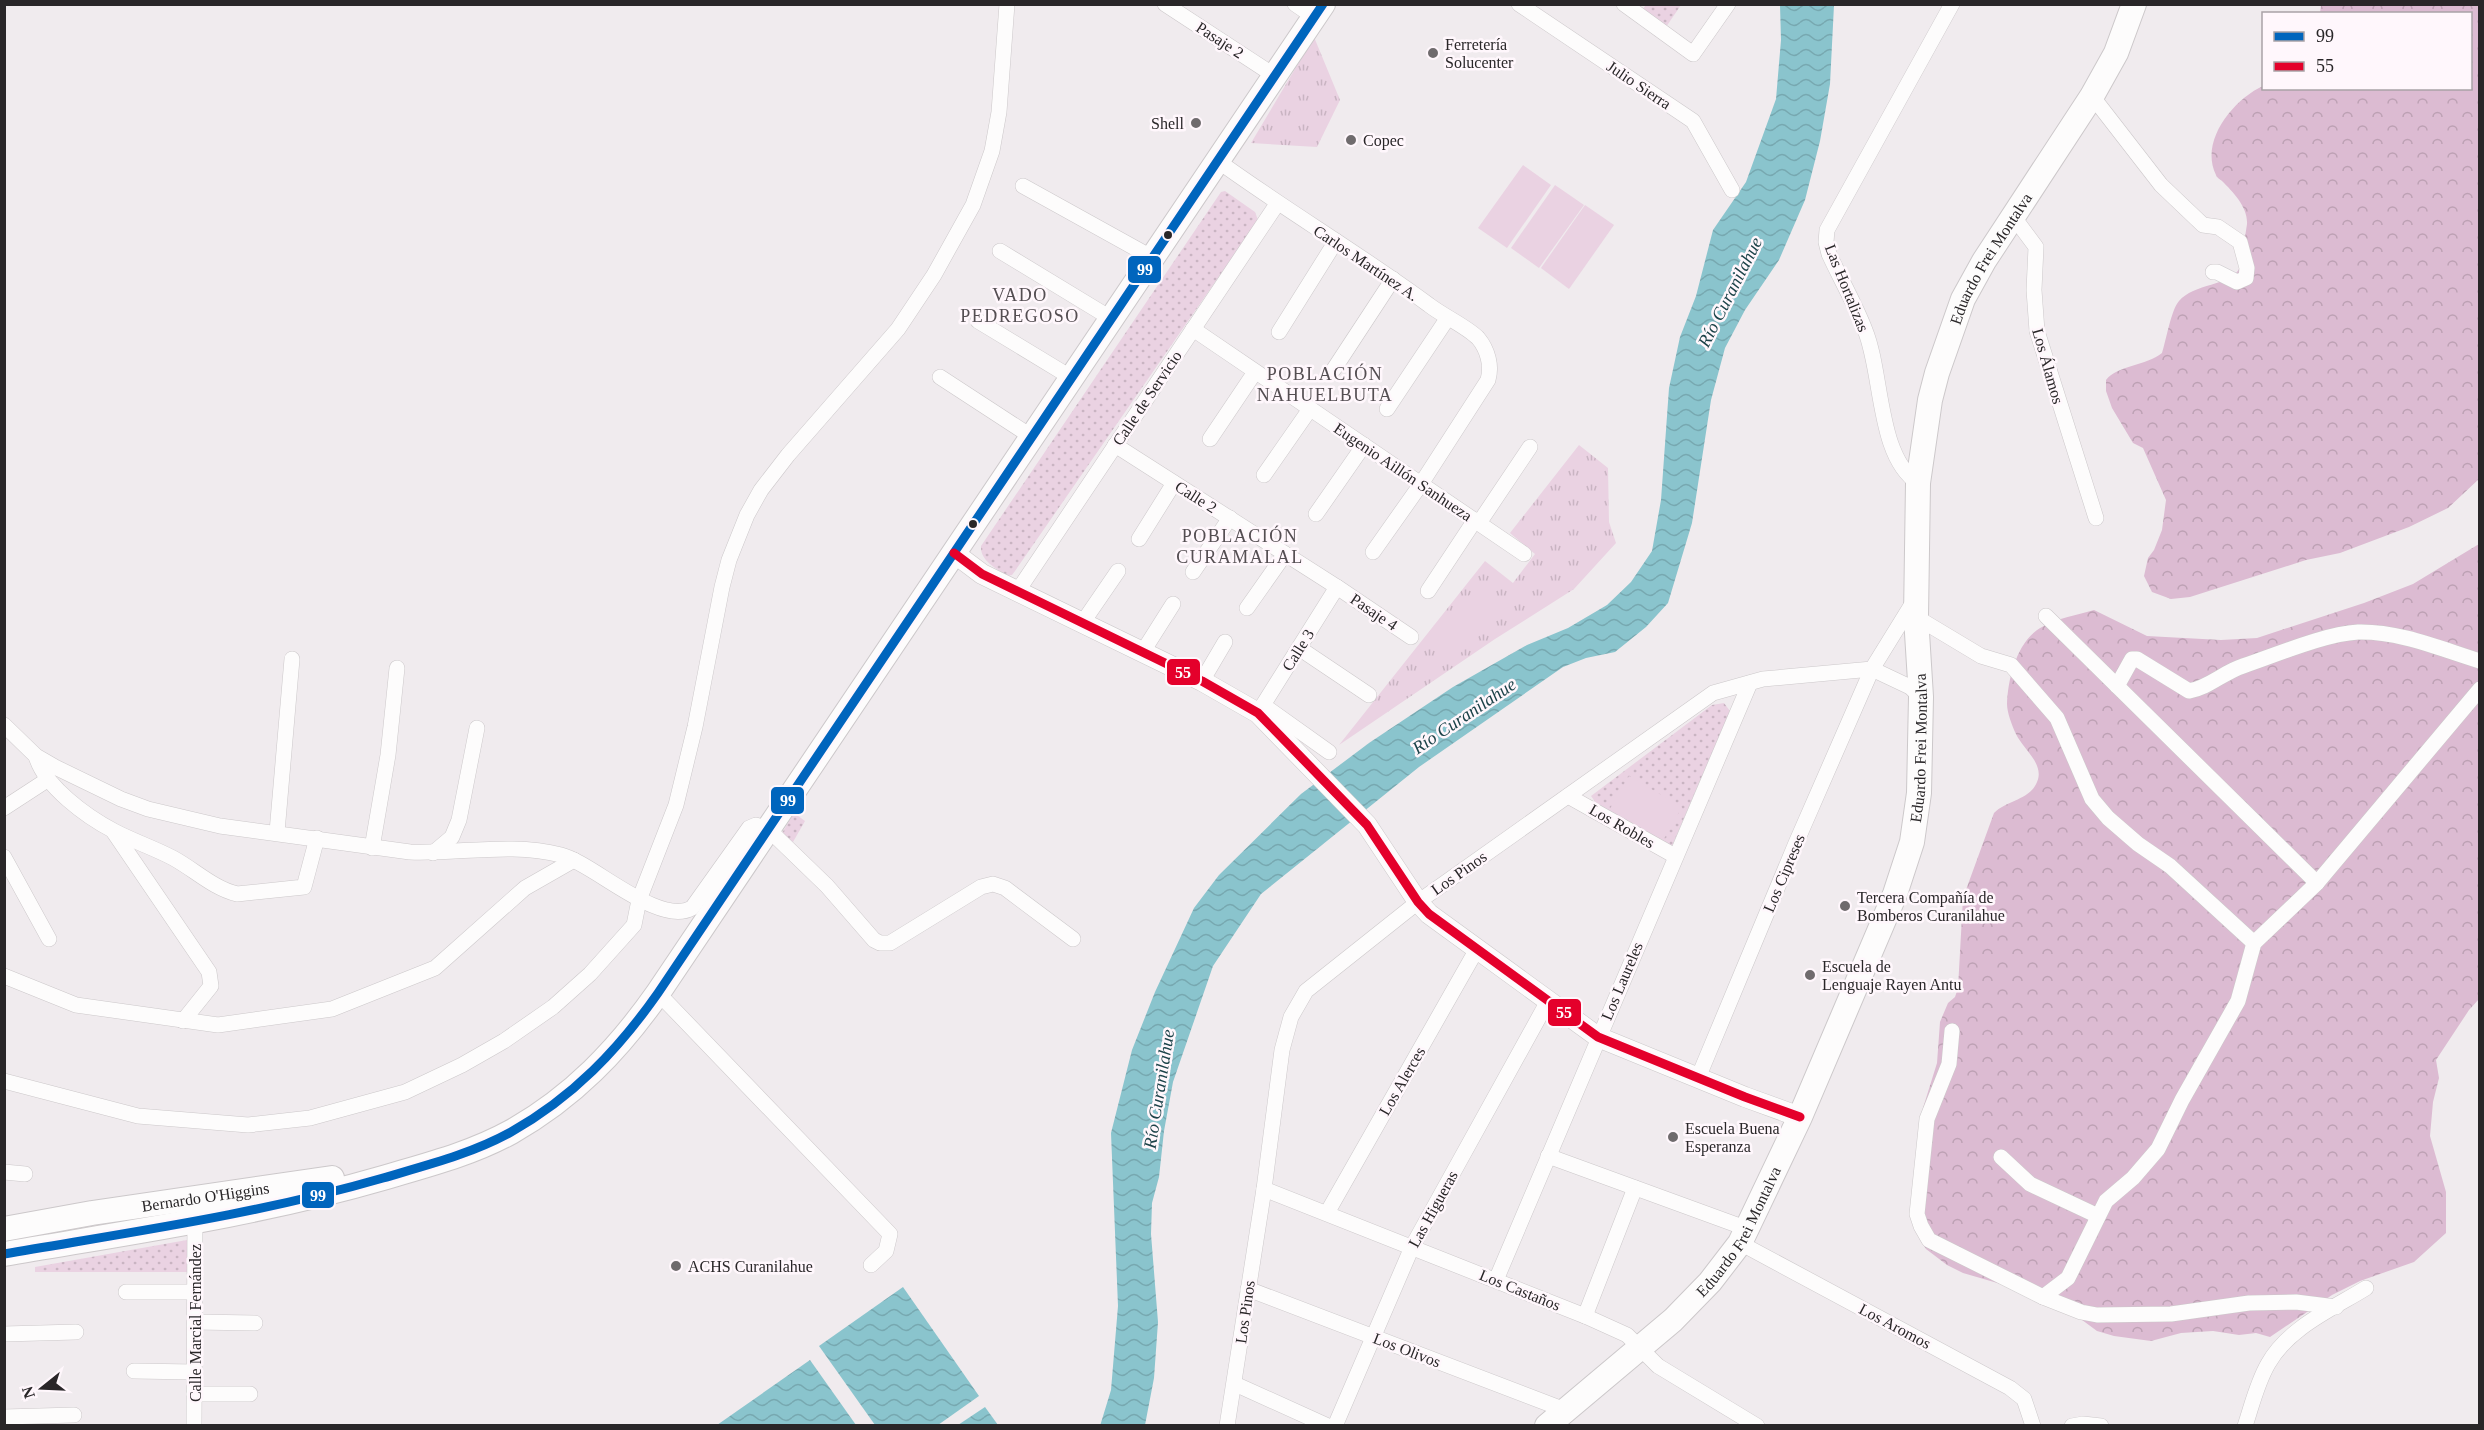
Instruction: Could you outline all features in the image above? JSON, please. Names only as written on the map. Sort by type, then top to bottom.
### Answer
[{"type":"main road","name":"Eduardo Frei Montalva","points":[[1556,1418],[1640,1349],[1692,1302],[1744,1236],[1800,1116],[1895,894],[1907,860],[1919,793],[1921,698],[1917,607],[1918,483],[1930,400],[1950,333],[1969,290],[2013,216],[2092,96],[2116,53],[2134,4]]},
{"type":"main road","name":"Bernardo O'Higgins","points":[[4,1254],[195,1209],[367,1173],[406,1171],[442,1161],[493,1141],[548,1108],[591,1074],[616,1049],[658,993],[1275,76],[1311,9]]},
{"type":"main road","name":"Bernardo O'Higgins","points":[[4,1229],[195,1209]]},
{"type":"street","points":[[4,1081],[138,1116],[248,1125],[310,1118],[405,1092],[462,1065],[504,1041],[553,1007],[590,974],[634,925],[639,900],[662,846],[685,773],[722,587],[736,540],[761,490],[788,455],[898,329],[924,291],[965,222],[986,170],[996,131],[1002,85],[1007,4]]},
{"type":"street","name":"Pasaje 2","points":[[1165,4],[1275,76]]},
{"type":"street","name":"Julio Sierra","points":[[1519,4],[1693,121],[1732,190]]},
{"type":"street","points":[[1634,7],[1693,54],[1728,4]]},
{"type":"street","name":"Las Hortalizas","points":[[1918,483],[1910,477],[1900,462],[1886,431],[1872,351],[1865,330],[1829,254],[1826,242],[1827,230],[1952,4]]},
{"type":"street","points":[[2092,96],[2161,185],[2203,225],[2218,228],[2240,242],[2247,268],[2246,278],[2238,282],[2213,272]]},
{"type":"street","name":"Carlos Martínez A.","points":[[1218,160],[1277,204],[1394,279],[1448,319],[1471,332],[1480,341],[1489,361],[1488,380],[1421,484]]},
{"type":"street","points":[[1023,186],[1153,258]]},
{"type":"street","name":"Calle de Servicio","points":[[1017,592],[1277,204]]},
{"type":"street","name":"Los Álamos","points":[[2013,216],[2036,247],[2034,290],[2037,331],[2096,518]]},
{"type":"street","points":[[1279,332],[1336,241]]},
{"type":"street","points":[[999,251],[1112,319]]},
{"type":"street","points":[[1334,369],[1394,279]]},
{"type":"street","points":[[1387,409],[1448,319]]},
{"type":"street","points":[[978,321],[1072,378]]},
{"type":"street","name":"Eugenio Aillón Sanhueza","points":[[1193,329],[1524,554]]},
{"type":"street","points":[[1210,439],[1255,372]]},
{"type":"street","points":[[940,377],[1032,437]]},
{"type":"street","points":[[1264,475],[1310,409]]},
{"type":"street","name":"Calle 2","points":[[1115,445],[1337,587]]},
{"type":"street","points":[[1316,514],[1364,445]]},
{"type":"street","points":[[1428,591],[1530,447]]},
{"type":"street","points":[[1139,539],[1174,483]]},
{"type":"street","points":[[1373,552],[1421,484]]},
{"type":"street","points":[[1193,572],[1230,519]]},
{"type":"street","points":[[954,553],[982,574],[1017,592],[1260,709],[1329,752]]},
{"type":"street","points":[[1247,608],[1285,554]]},
{"type":"street","points":[[1083,622],[1118,571]]},
{"type":"street","name":"Pasaje 4","points":[[1337,587],[1411,638]]},
{"type":"street","name":"Calle 3","points":[[1260,709],[1337,587]]},
{"type":"street","points":[[1142,653],[1173,604]]},
{"type":"street","points":[[1921,698],[1910,687],[1872,669],[1917,607],[1981,656],[2011,665],[2057,718],[2092,799],[2108,818],[2138,844],[2169,866],[2254,943]]},
{"type":"street","points":[[2046,616],[2317,883]]},
{"type":"street","points":[[2117,686],[2132,659],[2136,659],[2189,691],[2197,690],[2233,669],[2332,637],[2359,632],[2402,637],[2480,662]]},
{"type":"street","points":[[1202,681],[1225,642]]},
{"type":"street","points":[[1299,648],[1369,695]]},
{"type":"street","points":[[277,832],[292,659]]},
{"type":"street","points":[[372,848],[388,755],[398,668]]},
{"type":"street","name":"Los Pinos","points":[[1227,1425],[1264,1189],[1282,1050],[1291,1017],[1306,991],[1418,902],[1713,693],[1763,679],[1872,669]]},
{"type":"street","name":"Los Cipreses","points":[[1698,1078],[1796,843],[1872,669]]},
{"type":"street","name":"Los Laureles","points":[[1496,1280],[1750,683]]},
{"type":"street","points":[[2043,1297],[2068,1278],[2106,1201],[2133,1178],[2158,1149],[2182,1100],[2238,1001],[2254,943],[2317,883],[2480,689]]},
{"type":"street","points":[[1260,709],[1367,825],[1418,902],[1429,914],[1598,1036],[1698,1078],[1800,1116]]},
{"type":"street","points":[[4,725],[36,756],[121,799],[148,809],[220,826],[277,832],[372,848],[433,853],[500,849],[532,850],[561,855],[574,860],[639,900],[678,912],[690,910],[749,828],[756,825],[768,829],[827,886],[874,940],[880,943],[890,943],[981,887],[993,884],[1005,888],[1073,939]]},
{"type":"street","points":[[433,853],[452,837],[459,820],[477,728]]},
{"type":"street","points":[[36,756],[47,780],[86,813],[113,831],[168,855],[221,889],[237,894],[304,888],[317,838]]},
{"type":"street","points":[[4,808],[47,780]]},
{"type":"street","name":"Los Robles","points":[[1568,796],[1675,856]]},
{"type":"street","points":[[113,831],[209,972],[211,986],[183,1021]]},
{"type":"street","points":[[4,857],[49,939]]},
{"type":"street","points":[[4,976],[76,1005],[218,1025],[332,1009],[435,968],[525,888],[574,860]]},
{"type":"street","name":"Los Alerces","points":[[1327,1213],[1477,949]]},
{"type":"street","points":[[658,993],[890,1234],[886,1251],[871,1265]]},
{"type":"street","name":"Las Higueras","points":[[1335,1425],[1412,1246],[1548,1001]]},
{"type":"street","points":[[1952,1031],[1948,1064],[1927,1119],[1917,1214],[1929,1240],[2043,1297],[2081,1312],[2097,1315],[2171,1314],[2249,1303],[2296,1302],[2336,1306]]},
{"type":"street","name":"Los Aromos","points":[[1548,1156],[1635,1188],[1744,1236],[2010,1388],[2024,1399],[2033,1425]]},
{"type":"street","points":[[2001,1157],[2030,1184],[2098,1216]]},
{"type":"street","points":[[4,1172],[25,1174]]},
{"type":"street","points":[[1585,1316],[1635,1188]]},
{"type":"street","name":"Los Castaños","points":[[1264,1189],[1412,1246],[1627,1335],[1658,1366],[1757,1425]]},
{"type":"street","name":"Calle Marcial Fernández","points":[[194,1425],[195,1209]]},
{"type":"street","points":[[2245,1425],[2269,1363],[2304,1325],[2366,1288]]},
{"type":"street","name":"Los Olivos","points":[[1248,1289],[1373,1337],[1556,1418]]},
{"type":"street","points":[[126,1292],[195,1292]]},
{"type":"street","points":[[195,1323],[255,1323]]},
{"type":"street","points":[[4,1334],[76,1332]]},
{"type":"street","points":[[134,1371],[194,1371]]},
{"type":"street","points":[[1235,1384],[1328,1425]]},
{"type":"street","points":[[194,1394],[250,1394]]},
{"type":"street","points":[[4,1416],[74,1415]]},
{"type":"street","points":[[2072,1425],[2101,1425]]},
{"type":"green space","points":[[1646,5],[1681,5],[1666,27],[1642,10]]},
{"type":"green space","points":[[2321,5],[2479,5],[2479,479],[2448,508],[2409,527],[2340,553],[2306,560],[2190,597],[2171,599],[2152,592],[2144,576],[2148,558],[2162,530],[2166,500],[2143,448],[2133,443],[2112,408],[2106,391],[2106,380],[2118,371],[2148,361],[2162,353],[2171,318],[2179,301],[2193,291],[2228,278],[2239,269],[2247,218],[2239,200],[2216,176],[2212,162],[2212,149],[2222,123],[2241,101],[2262,87],[2262,90],[2472,90],[2472,12],[2320,12]]},
{"type":"green space","points":[[1314,37],[1340,100],[1317,147],[1251,143]]},
{"type":"green space","points":[[1523,165],[1551,185],[1507,248],[1478,228]]},
{"type":"green space","points":[[1555,185],[1584,205],[1539,268],[1511,248]]},
{"type":"green space","points":[[1225,191],[1255,212],[1258,220],[1015,571],[1012,575],[1007,576],[986,560],[981,546],[1221,192]]},
{"type":"green space","points":[[1585,205],[1614,225],[1569,289],[1541,268]]},
{"type":"green space","points":[[1579,445],[1608,468],[1609,522],[1616,543],[1574,589],[1495,639],[1339,745],[1485,561],[1513,583],[1535,554],[1510,533]]},
{"type":"green space","points":[[2479,544],[2479,999],[2469,1010],[2436,1060],[2439,1078],[2433,1102],[2430,1136],[2446,1192],[2446,1233],[2414,1262],[2360,1281],[2332,1295],[2270,1337],[2256,1333],[2239,1335],[2213,1331],[2181,1333],[2151,1341],[2114,1336],[2097,1331],[2074,1314],[2018,1289],[1963,1273],[1947,1265],[1926,1249],[1920,1240],[1913,1212],[1923,1108],[1937,1063],[1940,1022],[1948,1003],[1955,997],[1958,988],[1963,898],[1994,813],[2029,793],[2034,788],[2039,775],[2036,763],[2014,731],[2007,707],[2012,672],[2026,641],[2033,633],[2048,624],[2094,610],[2147,636],[2221,640],[2257,638],[2364,603],[2413,584]]},
{"type":"green space","points":[[1476,589],[1501,616],[1454,659],[1429,632]]},
{"type":"green space","points":[[1724,703],[1730,711],[1672,846],[1599,807],[1591,796],[1712,705]]},
{"type":"green space","points":[[1629,776],[1682,807],[1661,844],[1608,812]]},
{"type":"green space","points":[[794,813],[805,821],[793,842],[782,833]]},
{"type":"green space","points":[[187,1240],[192,1248],[192,1272],[35,1272],[35,1267]]},
{"type":"water","name":"Río Curanilahue","points":[[1780,5],[1834,5],[1830,84],[1820,141],[1805,200],[1779,260],[1745,310],[1725,348],[1711,400],[1692,523],[1668,603],[1646,627],[1615,652],[1586,658],[1563,667],[1419,767],[1261,894],[1213,966],[1173,1082],[1159,1177],[1152,1203],[1151,1234],[1158,1322],[1154,1378],[1145,1425],[1100,1426],[1111,1390],[1118,1306],[1111,1133],[1132,1050],[1155,992],[1194,908],[1219,875],[1301,794],[1369,743],[1453,687],[1527,645],[1568,628],[1607,605],[1631,582],[1652,551],[1661,500],[1669,388],[1680,337],[1696,296],[1713,230],[1746,182],[1776,99],[1781,40]]},
{"type":"water","points":[[903,1287],[979,1396],[938,1425],[875,1425],[819,1346]]},
{"type":"water","points":[[810,1360],[856,1425],[717,1425]]},
{"type":"water","points":[[985,1407],[998,1425],[958,1425]]},
{"type":"transit line","name":"99","points":[[4,1254],[242,1212],[336,1191],[432,1164],[480,1147],[511,1132],[554,1104],[593,1071],[627,1034],[658,993],[1323,4]]},
{"type":"transit line","name":"55","points":[[954,553],[982,574],[1202,681],[1258,713],[1367,825],[1418,902],[1429,914],[1598,1037],[1800,1117]]},
{"type":"place","name":"Ferretería Solucenter","points":[[1433,53]]},
{"type":"place","name":"Shell","points":[[1196,123]]},
{"type":"place","name":"Copec","points":[[1351,140]]},
{"type":"place","name":"Tercera Compañía de Bomberos Curanilahue","points":[[1845,906]]},
{"type":"place","name":"Escuela de Lenguaje Rayen Antu","points":[[1810,975]]},
{"type":"place","name":"Escuela Buena Esperanza","points":[[1673,1137]]},
{"type":"place","name":"ACHS Curanilahue","points":[[676,1266]]},
{"type":"district","name":"VADO PEDREGOSO","points":[[1020,305]]},
{"type":"district","name":"POBLACIÓN NAHUELBUTA","points":[[1325,384]]},
{"type":"district","name":"POBLACIÓN CURAMALAL","points":[[1240,546]]}]
